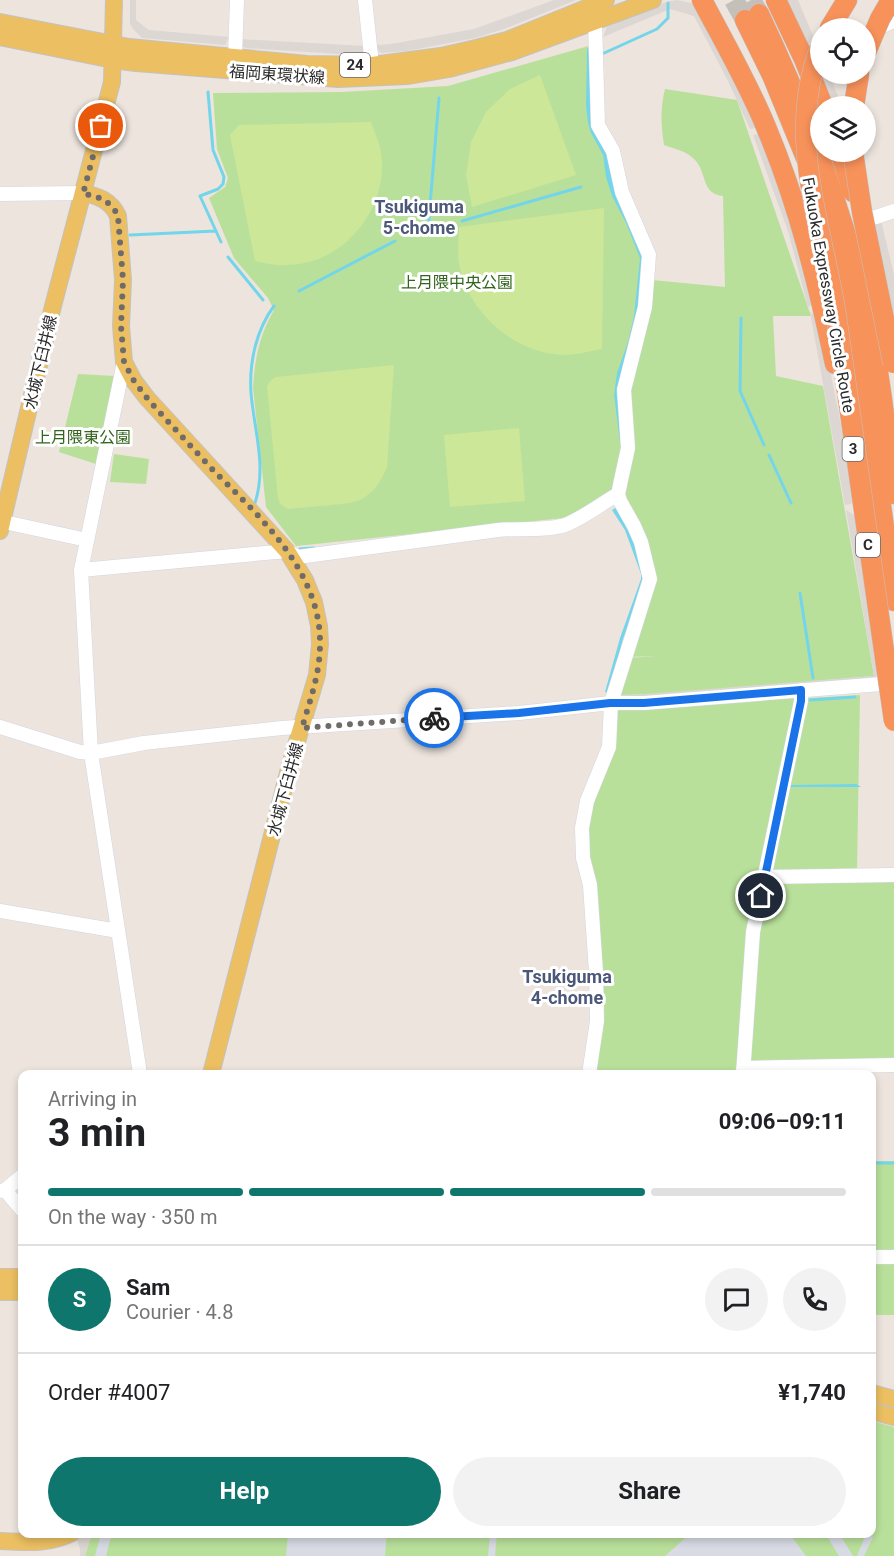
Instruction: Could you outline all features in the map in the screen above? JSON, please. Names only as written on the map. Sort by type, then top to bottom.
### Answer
[{"type":"highway","name":"3","points":[[702,0],[766,125],[783,169],[822,304],[852,445],[890,683],[894,734]]},
{"type":"highway","points":[[776,0],[810,46]]},
{"type":"highway","points":[[836,18],[847,0]]},
{"type":"highway","points":[[876,28],[891,0]]},
{"type":"highway","points":[[752,17],[785,69],[851,248],[859,312],[862,365],[894,601]]},
{"type":"highway","name":"Fukuoka Expressway Circle Route","points":[[810,82],[806,110],[807,163],[817,228],[837,318],[894,721]]},
{"type":"highway","points":[[843,162],[862,219],[894,353]]},
{"type":"highway","points":[[854,162],[862,212],[894,369]]},
{"type":"highway","points":[[859,312],[876,364],[894,494]]},
{"type":"main road","name":"水城下臼井線","points":[[1,525],[53,306],[112,82],[114,0]]},
{"type":"main road","name":"福岡東環状線","points":[[0,22],[113,52],[235,57],[307,64],[372,65],[441,56],[507,40],[606,0]]},
{"type":"main road","name":"福岡東環状線","points":[[0,37],[338,79],[408,76],[449,69],[512,52],[653,0]]},
{"type":"main road","name":"水城下臼井線","points":[[83,194],[99,196],[114,207],[118,216],[123,280],[121,326],[124,362],[134,381],[287,551],[314,602],[319,626],[318,675],[290,765],[212,1070]]},
{"type":"main road","points":[[0,1277],[18,1276]]},
{"type":"main road","points":[[0,1292],[18,1292]]},
{"type":"main road","points":[[876,1394],[894,1399]]},
{"type":"main road","points":[[876,1411],[894,1417]]},
{"type":"main road","points":[[0,1541],[44,1542],[62,1538]]},
{"type":"street","points":[[235,57],[237,0]]},
{"type":"street","points":[[364,0],[372,65]]},
{"type":"street","points":[[590,1070],[597,1022],[596,972],[590,885],[583,858],[582,828],[587,801],[609,747],[610,703],[651,579],[641,542],[618,494],[628,448],[624,390],[645,307],[649,255],[622,192],[613,151],[598,125],[595,21]]},
{"type":"street","points":[[876,29],[894,21]]},
{"type":"street","points":[[0,194],[83,194]]},
{"type":"street","points":[[862,219],[894,212]]},
{"type":"street","points":[[124,362],[81,570],[91,753],[139,1070]]},
{"type":"street","points":[[81,570],[287,551],[298,557],[498,530],[549,528],[566,525],[618,494]]},
{"type":"street","points":[[1,525],[87,540]]},
{"type":"street","points":[[0,727],[80,752],[91,753],[155,741],[282,728],[519,713],[610,703],[644,703],[890,683]]},
{"type":"street","points":[[743,1070],[753,932],[801,701],[801,690]]},
{"type":"street","points":[[765,877],[894,875]]},
{"type":"street","points":[[0,911],[118,931]]},
{"type":"street","points":[[768,1070],[894,1065]]},
{"type":"street","points":[[18,1179],[3,1191],[18,1206]]},
{"type":"street","points":[[876,1257],[894,1257]]},
{"type":"shaded area","points":[[130,0],[136,0],[136,20],[149,30],[229,37],[225,45],[142,38],[130,24]]},
{"type":"shaded area","points":[[554,0],[576,0],[475,38],[407,51],[381,53],[375,47],[374,41],[378,45],[391,44],[474,29]]},
{"type":"shaded area","points":[[677,0],[691,3],[696,7],[758,124],[755,128],[750,129],[694,16],[670,9],[603,37],[607,27],[666,2]]},
{"type":"shaded area","points":[[786,0],[798,0],[810,29],[809,48]]},
{"type":"shaded area","points":[[239,39],[365,46],[366,52],[339,54],[246,48],[241,46]]},
{"type":"shaded area","points":[[824,84],[833,84],[838,96],[829,96]]},
{"type":"shaded area","points":[[758,134],[764,138],[815,303],[808,307],[788,231],[753,135]]},
{"type":"shaded area","points":[[881,220],[894,275],[894,322],[874,224]]},
{"type":"shaded area","points":[[810,312],[820,319],[849,466],[854,500],[851,504],[845,505]]},
{"type":"shaded area","points":[[846,510],[856,516],[878,674],[874,679],[619,700],[620,696],[874,676]]},
{"type":"shaded area","points":[[876,1537],[894,1556],[85,1556],[90,1538]]},
{"type":"shaded area","points":[[77,1538],[90,1538],[85,1556],[80,1556]]},
{"type":"green space","name":"上月隈中央公園","points":[[592,45],[595,127],[646,256],[634,344],[627,449],[616,493],[564,518],[296,546],[266,507],[253,388],[259,348],[274,310],[268,298],[234,258],[209,198],[225,187],[228,178],[217,149],[213,93],[342,92],[448,86]]},
{"type":"green space","points":[[540,75],[576,175],[472,207],[466,175],[471,142],[486,112],[510,89]]},
{"type":"green space","points":[[665,89],[737,100],[811,316],[773,316],[776,376],[823,386],[874,676],[621,695],[628,658],[657,656],[627,657],[655,585],[624,493],[634,456],[629,395],[652,280],[725,287],[723,196],[711,191],[699,165],[692,157],[664,145],[662,103]]},
{"type":"green space","points":[[371,122],[381,152],[382,173],[378,193],[370,212],[358,230],[344,244],[327,255],[307,262],[283,265],[255,261],[230,135],[239,125]]},
{"type":"green space","points":[[604,208],[602,349],[569,355],[546,353],[512,339],[483,314],[472,299],[459,264],[459,227]]},
{"type":"green space","points":[[394,365],[387,467],[377,486],[365,497],[355,502],[288,509],[280,504],[267,386],[271,380],[276,377]]},
{"type":"green space","name":"上月隈東公園","points":[[78,374],[115,376],[99,465],[59,452]]},
{"type":"green space","points":[[519,428],[525,501],[450,507],[444,435]]},
{"type":"green space","points":[[114,454],[149,459],[146,484],[110,482]]},
{"type":"green space","points":[[860,695],[857,871],[774,874],[771,869],[806,701],[809,698]]},
{"type":"green space","points":[[793,696],[796,701],[748,933],[738,1070],[592,1070],[584,843],[613,710]]},
{"type":"green space","points":[[894,879],[894,1062],[748,1061],[757,931],[767,885],[772,880]]},
{"type":"green space","points":[[876,1161],[894,1161],[894,1252],[876,1253]]},
{"type":"green space","points":[[876,1262],[894,1262],[894,1315],[876,1315]]},
{"type":"green space","points":[[876,1422],[894,1427],[894,1556],[864,1556],[873,1538],[876,1538]]},
{"type":"green space","points":[[90,1538],[100,1538],[95,1556],[85,1556]]},
{"type":"green space","points":[[111,1538],[288,1538],[286,1556],[106,1556]]},
{"type":"green space","points":[[387,1538],[490,1538],[488,1556],[385,1556]]},
{"type":"green space","points":[[497,1538],[685,1538],[665,1556],[495,1556]]},
{"type":"green space","points":[[793,1538],[828,1538],[839,1556],[806,1556]]},
{"type":"green space","points":[[842,1538],[864,1538],[857,1556],[853,1556]]},
{"type":"water","points":[[587,48],[591,49],[607,152],[645,256],[639,297],[640,308],[632,343],[626,451],[614,492],[611,491],[621,450],[614,395],[617,373],[634,316],[640,258],[612,196],[603,155],[588,123]]},
{"type":"water","points":[[617,507],[636,544],[645,585],[623,639],[610,693],[605,692],[620,638],[641,579],[625,530],[612,510]]},
{"type":"water","points":[[856,784],[861,787],[788,787],[788,785]]},
{"type":"waterway","points":[[602,54],[657,29],[668,18],[668,3]]},
{"type":"waterway","points":[[208,92],[213,150],[224,177],[223,184],[218,189],[200,196],[221,242]]},
{"type":"waterway","points":[[428,229],[439,98]]},
{"type":"waterway","points":[[462,221],[581,187]]},
{"type":"waterway","points":[[411,234],[429,228]]},
{"type":"waterway","points":[[130,235],[216,231]]},
{"type":"waterway","points":[[299,291],[395,241]]},
{"type":"waterway","points":[[228,257],[263,300]]},
{"type":"waterway","points":[[255,503],[260,462],[251,393],[251,370],[258,336],[274,306]]},
{"type":"waterway","points":[[741,318],[740,391],[764,445]]},
{"type":"waterway","points":[[769,455],[791,503]]},
{"type":"waterway","points":[[300,549],[314,548]]},
{"type":"waterway","points":[[800,593],[813,678]]},
{"type":"waterway","points":[[810,700],[855,697]]},
{"type":"waterway","points":[[876,1163],[894,1163]]},
{"type":"tunnel","points":[[734,0],[745,20]]},
{"type":"tunnel","points":[[751,0],[759,14]]},
{"type":"way so far","points":[[101,126],[83,194],[99,196],[114,207],[118,216],[123,280],[121,326],[124,362],[134,381],[147,398],[280,542],[304,580],[314,602],[320,644],[318,675],[302,728],[434,718]]},
{"type":"district","name":"Tsukiguma 5-chome","points":[[419,217]]},
{"type":"district","name":"Tsukiguma 4-chome","points":[[567,987]]},
{"type":"route","points":[[434,718],[801,690],[801,701],[761,896]]}]
